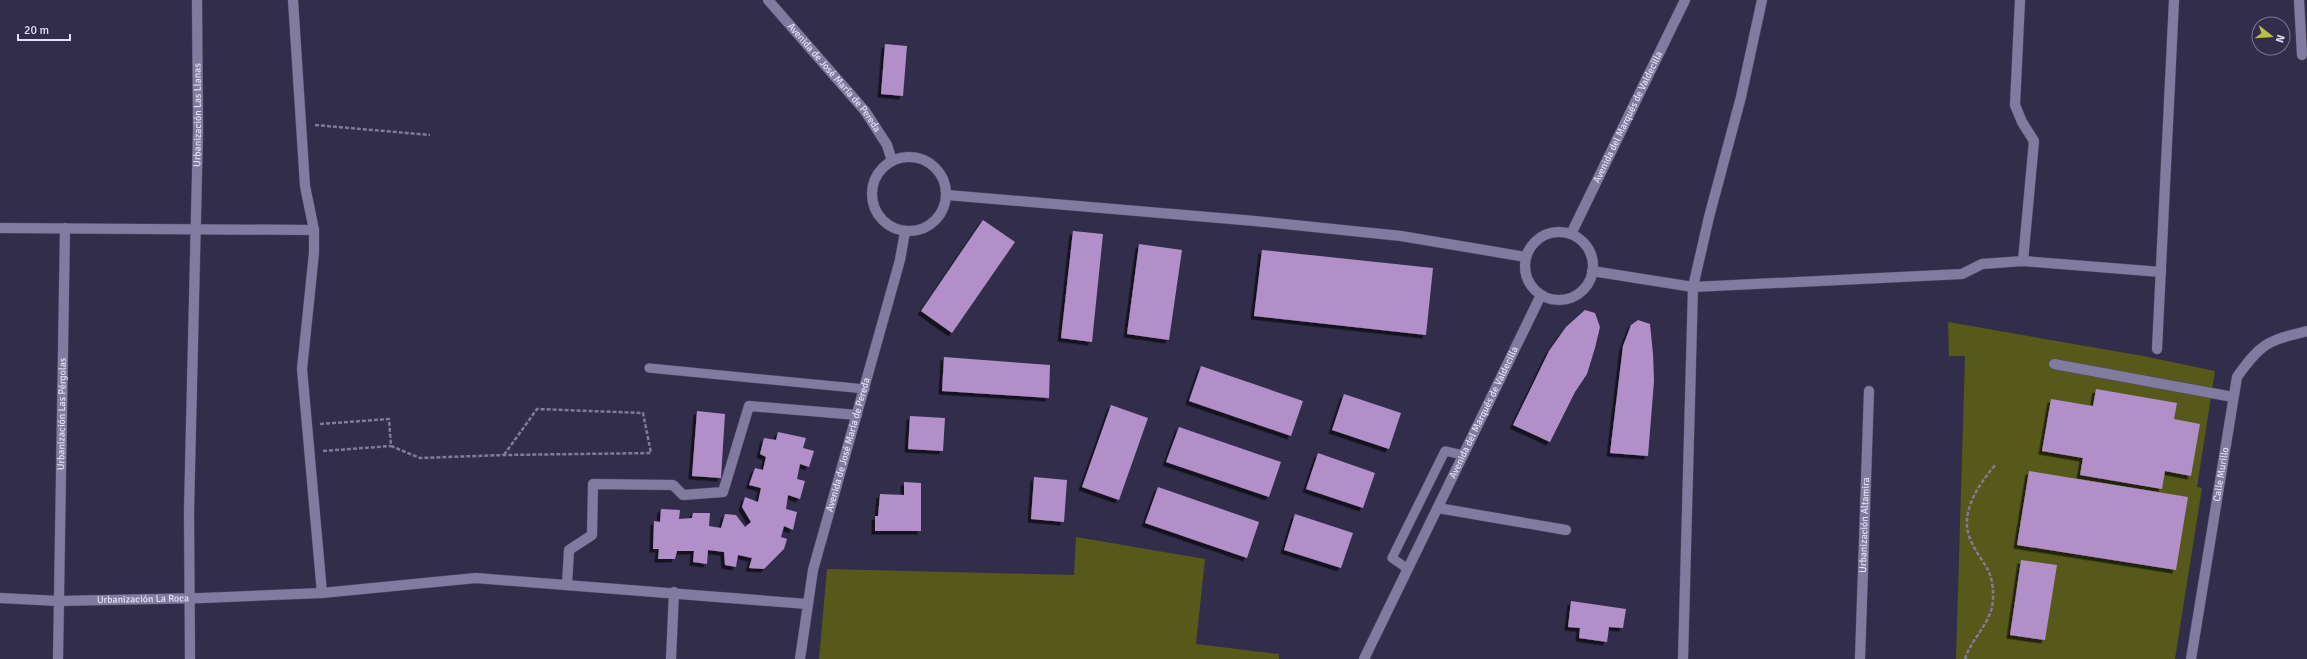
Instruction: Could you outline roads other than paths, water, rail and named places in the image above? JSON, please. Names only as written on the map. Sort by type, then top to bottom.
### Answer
[{"type":"street","name":"Urbanización Las Llanas","points":[[196,230],[197,0]]},
{"type":"street","points":[[293,0],[305,186],[314,230],[314,253],[302,369],[322,593]]},
{"type":"street","name":"Avenida de José María de Pereda","points":[[768,0],[864,111],[887,145],[892,161]]},
{"type":"street","name":"Avenida del Marqués de Valdecilla","points":[[1571,234],[1686,0]]},
{"type":"street","points":[[1683,659],[1693,287],[1709,217],[1741,97],[1762,0]]},
{"type":"street","points":[[2020,0],[2015,105],[2022,122],[2034,141],[2023,261]]},
{"type":"street","points":[[2157,349],[2174,0]]},
{"type":"street","points":[[2299,0],[2302,55]]},
{"type":"street","points":[[904,157],[917,157],[929,162],[939,171],[945,182],[947,195],[944,207],[938,218],[929,226],[918,231],[906,232],[894,229],[884,222],[876,212],[872,201],[872,189],[876,177],[883,167],[892,161],[904,157]]},
{"type":"street","points":[[947,195],[1255,221],[1401,236],[1526,257]]},
{"type":"street","points":[[0,228],[314,230]]},
{"type":"street","name":"Urbanización Las Pérgolas","points":[[58,601],[65,228]]},
{"type":"street","points":[[196,230],[189,511],[191,598],[322,593],[476,578],[674,592],[807,604]]},
{"type":"street","name":"Avenida de José María de Pereda","points":[[800,659],[807,604],[825,523],[865,389],[900,260],[906,232]]},
{"type":"street","points":[[1560,232],[1571,234],[1580,240],[1588,249],[1592,259],[1592,271],[1582,290],[1563,300],[1552,299],[1542,295],[1533,288],[1528,279],[1525,268],[1526,257],[1531,247],[1543,236],[1560,232]]},
{"type":"street","points":[[1592,271],[1693,287],[1962,274],[1982,264],[2023,261],[2161,272]]},
{"type":"street","name":"Avenida del Marqués de Valdecilla","points":[[1364,659],[1542,295]]},
{"type":"street","name":"Calle Murillo","points":[[2191,659],[2237,377],[2253,354],[2266,344],[2307,331]]},
{"type":"street","points":[[2054,364],[2233,397]]},
{"type":"street","name":"Urbanización Altamira","points":[[1860,659],[1869,391]]},
{"type":"street","points":[[567,584],[569,550],[592,535],[594,484],[673,485],[683,495],[723,492],[749,406],[857,415]]},
{"type":"street","points":[[1438,508],[1566,530]]},
{"type":"street","points":[[671,659],[674,592]]},
{"type":"street","name":"Urbanización La Roca","points":[[0,598],[58,601],[191,598],[190,659]]},
{"type":"street","points":[[58,601],[58,659]]},
{"type":"lane","points":[[649,368],[865,389]]},
{"type":"lane","points":[[1408,569],[1392,558],[1445,451],[1463,455]]}]
